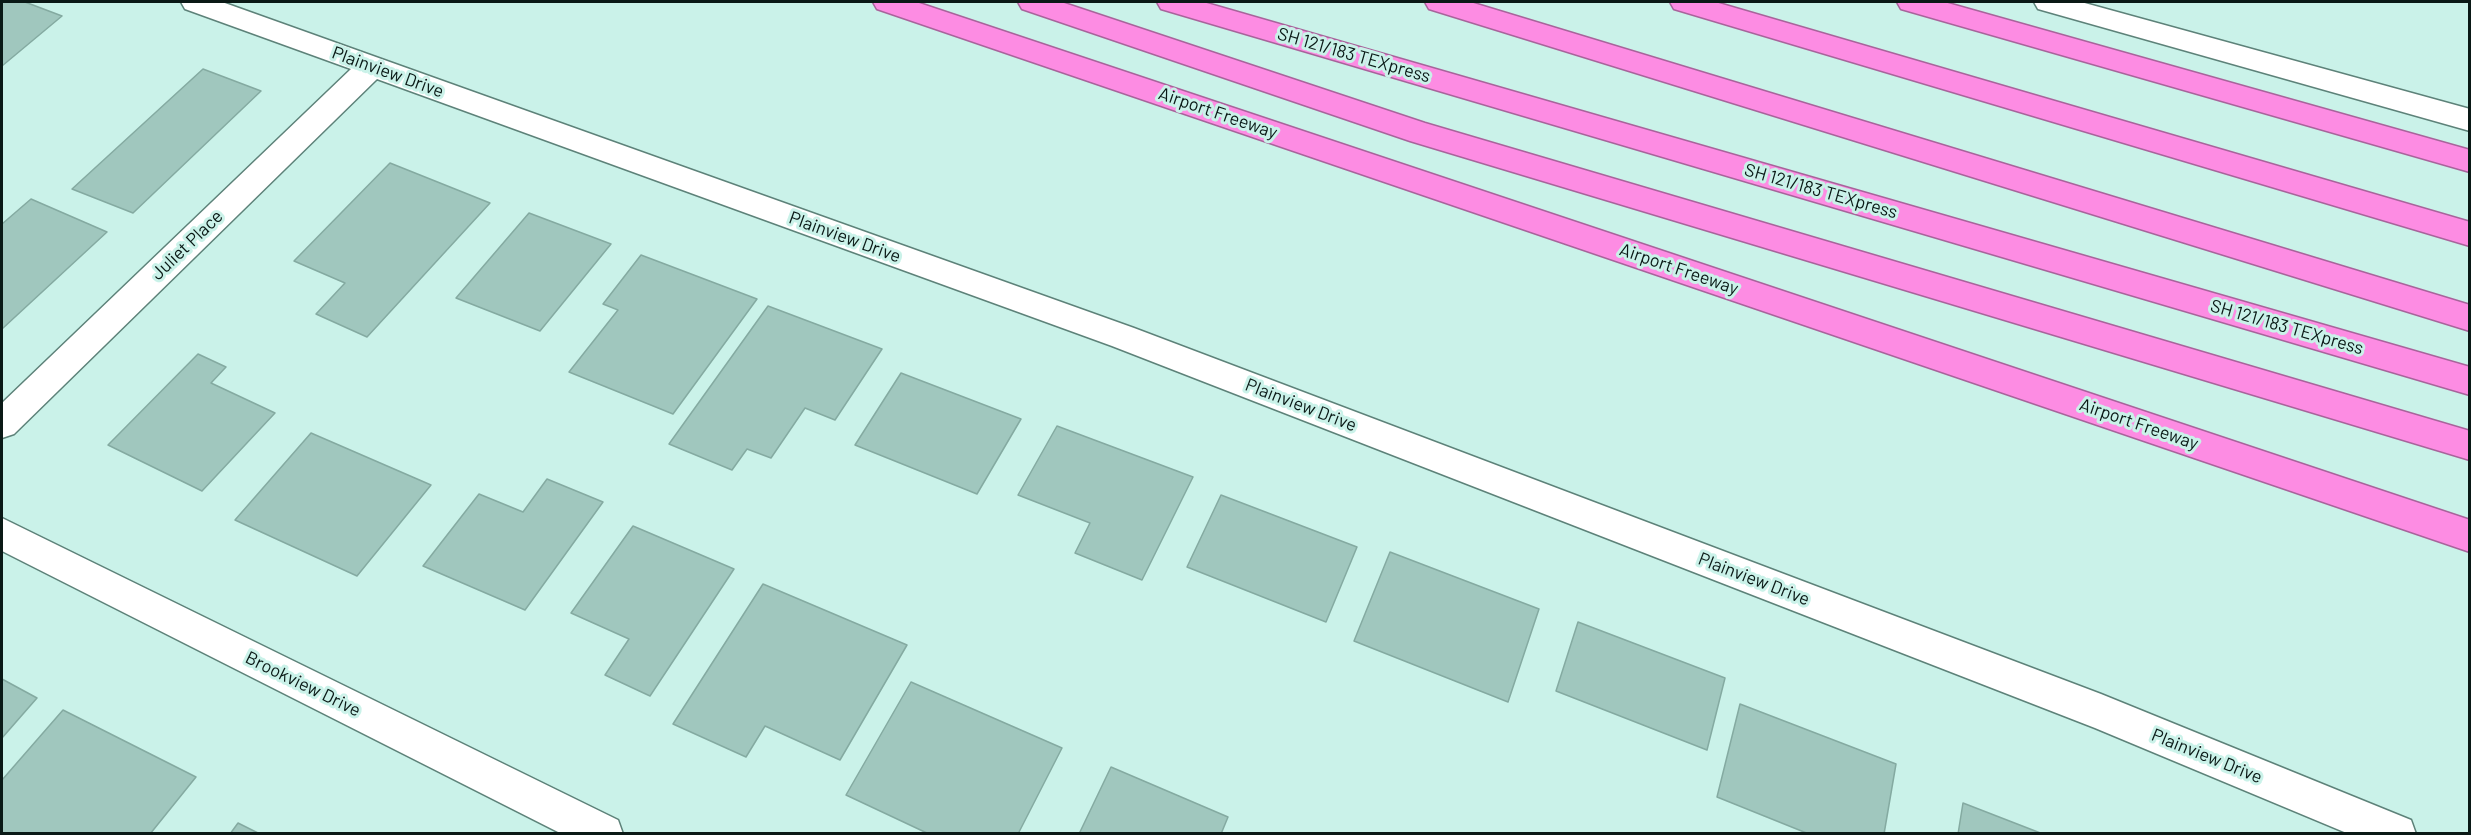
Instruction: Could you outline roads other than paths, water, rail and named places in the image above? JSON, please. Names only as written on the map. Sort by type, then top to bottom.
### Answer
[{"type":"highway","points":[[893,3],[933,2]]},
{"type":"highway","points":[[1032,2],[1420,134],[2469,446]]},
{"type":"highway","name":"SH 121/183 TEXpress","points":[[1171,2],[2469,381]]},
{"type":"highway","points":[[1439,2],[2469,318]]},
{"type":"highway","points":[[1684,2],[2469,234]]},
{"type":"highway","points":[[1911,2],[2469,161]]},
{"type":"highway","name":"Airport Freeway","points":[[893,3],[2469,536]]},
{"type":"street","name":"Plainview Drive","points":[[195,2],[1134,341],[2100,712],[2397,834]]},
{"type":"street","points":[[2048,2],[2469,120]]},
{"type":"street","name":"Juliet Place","points":[[2,424],[372,66]]},
{"type":"street","name":"Brookview Drive","points":[[2,534],[604,834]]}]
